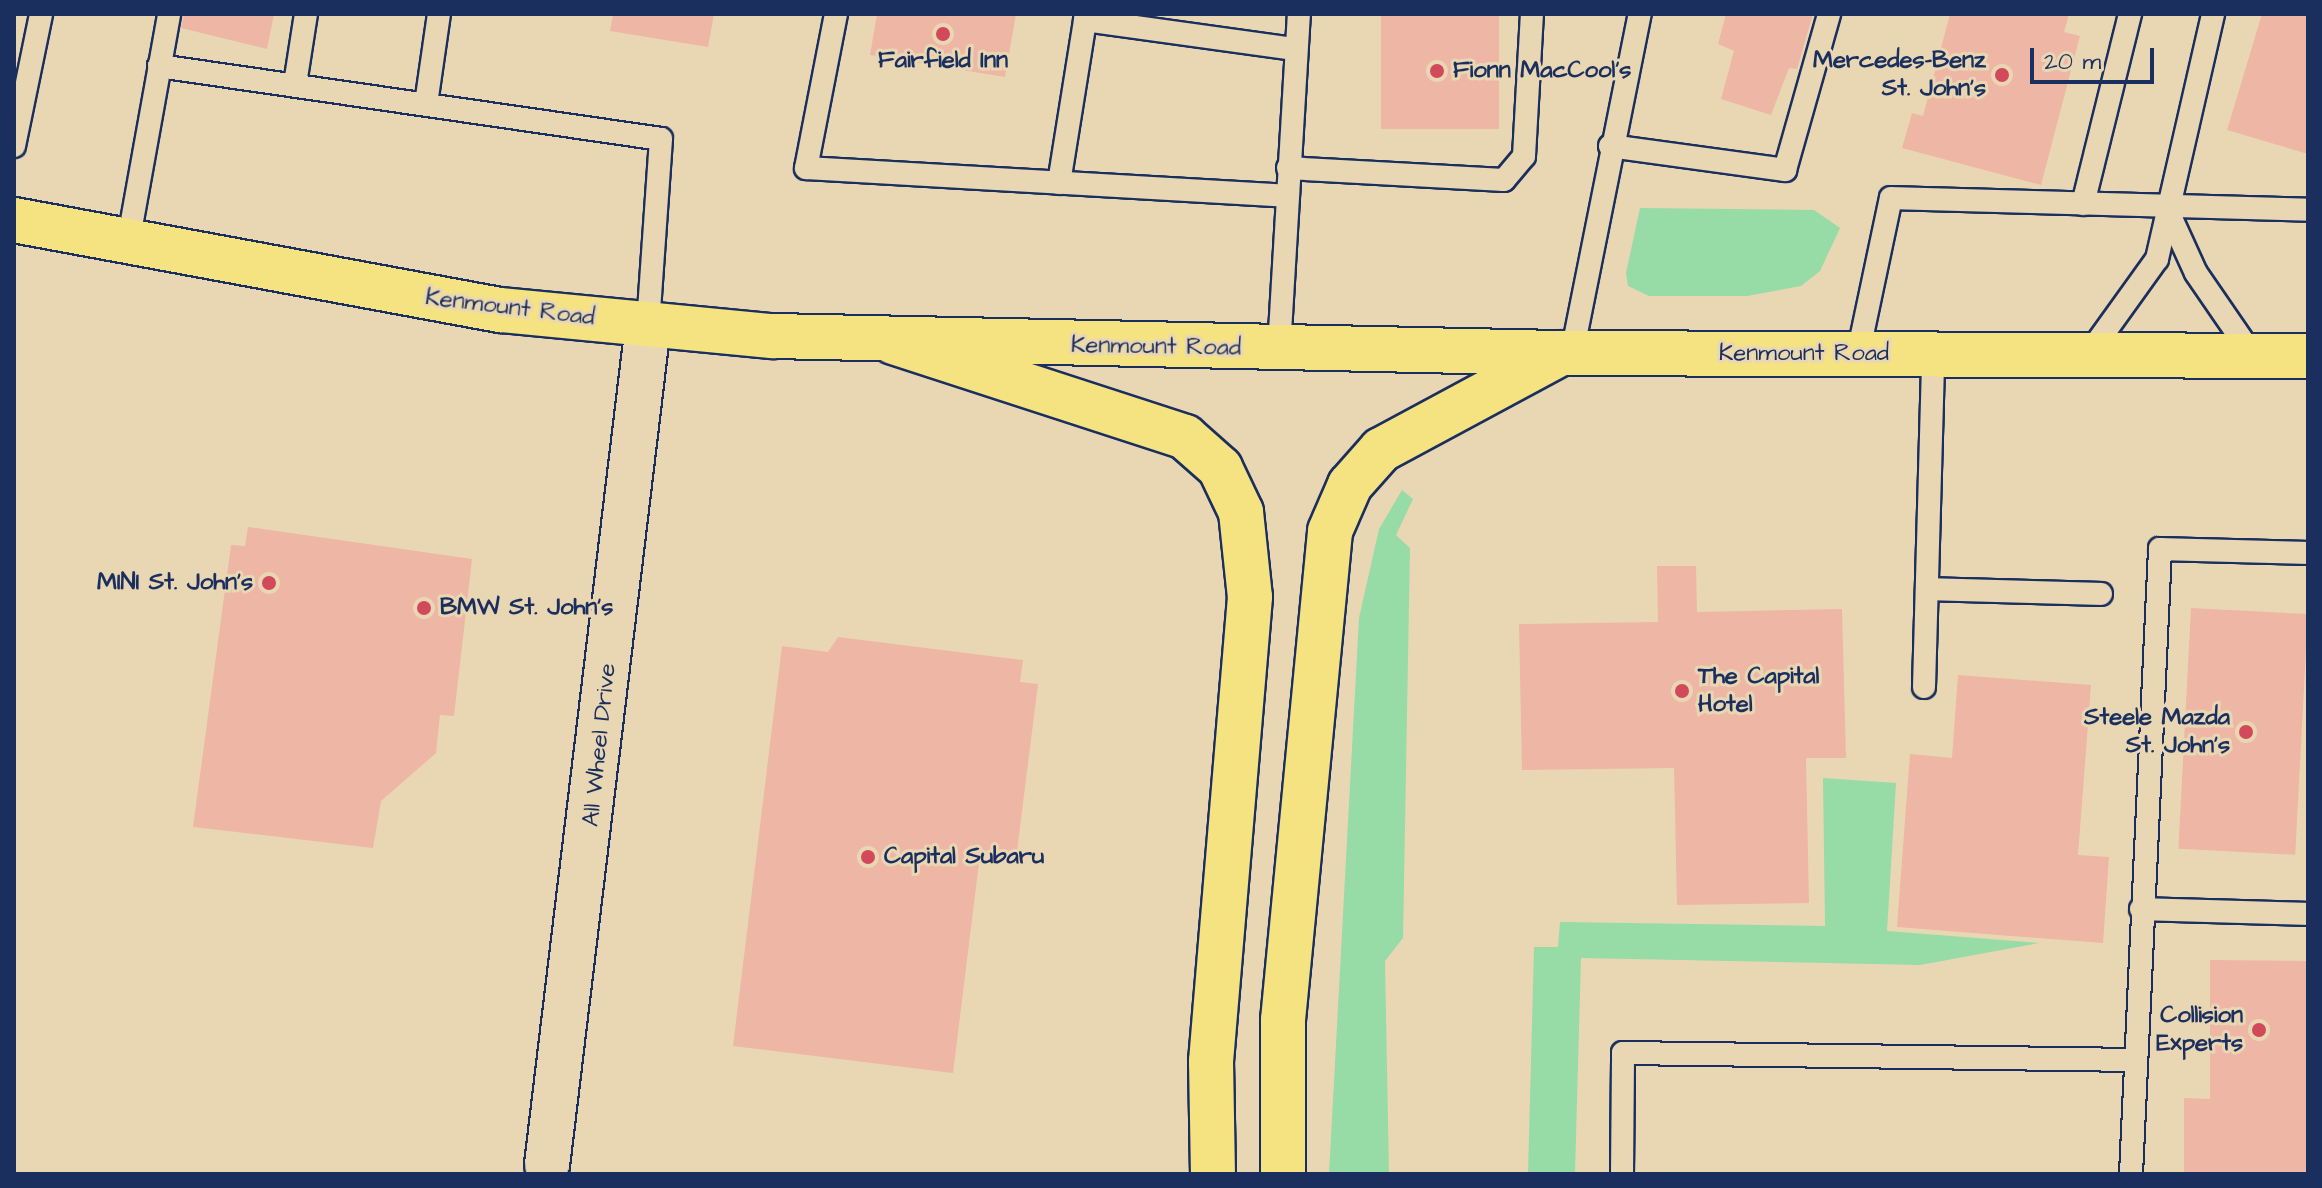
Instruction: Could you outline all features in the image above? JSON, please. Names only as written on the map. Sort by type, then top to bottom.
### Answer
[{"type":"main road","name":"Kenmount Road","points":[[14,220],[501,310],[648,325],[893,342],[1566,353],[2308,356]]},
{"type":"main road","points":[[893,342],[1185,437],[1220,468],[1241,512],[1250,597],[1212,1045],[1213,1174]]},
{"type":"main road","points":[[1283,1174],[1283,1020],[1330,531],[1350,485],[1381,450],[1566,353]]},
{"type":"street","name":"All Wheel Drive","points":[[547,1165],[648,325]]},
{"type":"lane","points":[[14,146],[22,63],[41,14]]},
{"type":"lane","points":[[128,243],[169,14]]},
{"type":"lane","points":[[295,84],[306,14]]},
{"type":"lane","points":[[426,104],[439,14]]},
{"type":"lane","points":[[836,14],[806,168],[1286,196]]},
{"type":"lane","points":[[1279,349],[1293,49],[1299,14]]},
{"type":"lane","points":[[1288,168],[1504,180],[1524,156],[1532,14]]},
{"type":"lane","points":[[1566,353],[1640,14]]},
{"type":"lane","points":[[1610,146],[1785,170],[1829,14]]},
{"type":"lane","points":[[2083,204],[2130,14]]},
{"type":"lane","points":[[2088,356],[2157,259],[2165,206],[2213,14]]},
{"type":"lane","points":[[1059,183],[1086,17],[1293,49]]},
{"type":"lane","points":[[159,66],[661,139],[648,325]]},
{"type":"lane","points":[[1858,354],[1891,198],[2308,210]]},
{"type":"lane","points":[[2165,206],[2196,273],[2253,356]]},
{"type":"lane","points":[[1924,687],[1933,355]]},
{"type":"lane","points":[[2131,1174],[2160,549],[2308,553]]},
{"type":"lane","points":[[1927,589],[2101,594]]},
{"type":"lane","points":[[2141,909],[2308,914]]},
{"type":"lane","points":[[1622,1174],[1623,1053],[2135,1060]]},
{"type":"green space","points":[[1640,208],[1814,210],[1840,228],[1820,271],[1801,286],[1747,296],[1649,296],[1628,286],[1626,273]]},
{"type":"green space","points":[[1402,490],[1413,499],[1396,535],[1410,548],[1403,938],[1385,961],[1389,1174],[1329,1174],[1359,618],[1379,529]]},
{"type":"green space","points":[[1823,778],[1896,783],[1887,931],[2039,943],[1920,965],[1581,958],[1575,1174],[1528,1174],[1534,947],[1558,947],[1560,922],[1825,926]]},
{"type":"building","points":[[184,14],[274,14],[267,49],[181,28]]},
{"type":"building","points":[[613,14],[714,14],[708,47],[610,31]]},
{"type":"building","name":"Fairfield Inn","points":[[877,14],[1016,14],[1005,77],[870,55]]},
{"type":"building","name":"Fionn MacCool's","points":[[1381,14],[1499,14],[1499,129],[1381,129]]},
{"type":"building","points":[[1726,14],[1813,14],[1797,69],[1789,68],[1771,115],[1721,99],[1734,51],[1718,44]]},
{"type":"building","name":"Mercedes-Benz St. John's","points":[[1950,14],[2069,14],[2064,32],[2080,36],[2041,185],[1902,148],[1912,113],[1923,116]]},
{"type":"building","points":[[2262,14],[2308,14],[2308,154],[2227,130]]},
{"type":"building","points":[[248,527],[472,559],[454,716],[440,715],[436,753],[381,801],[373,848],[193,827],[231,545],[245,546]]},
{"type":"building","name":"The Capital Hotel","points":[[1657,566],[1696,566],[1697,612],[1842,609],[1846,758],[1806,758],[1809,903],[1677,905],[1674,768],[1522,770],[1519,624],[1658,622]]},
{"type":"building","name":"Steele Mazda St. John's","points":[[2191,608],[2308,614],[2295,855],[2178,849]]},
{"type":"building","name":"Capital Subaru","points":[[838,637],[1023,660],[1020,682],[1038,684],[1016,859],[980,855],[953,1073],[733,1046],[782,646],[828,652]]},
{"type":"building","points":[[1958,675],[2091,685],[2078,855],[2109,857],[2103,943],[1897,927],[1910,754],[1952,758]]},
{"type":"building","name":"Collision Experts","points":[[2210,960],[2308,961],[2308,1174],[2184,1174],[2184,1098],[2210,1099]]},
{"type":"place","name":"Fairfield Inn","points":[[943,34]]},
{"type":"place","name":"Fionn MacCool's","points":[[1437,71]]},
{"type":"place","name":"Mercedes-Benz St. John's","points":[[2002,75]]},
{"type":"place","name":"MINI St. John's","points":[[269,583]]},
{"type":"place","name":"BMW St. John's","points":[[424,608]]},
{"type":"place","name":"The Capital Hotel","points":[[1682,691]]},
{"type":"place","name":"Steele Mazda St. John's","points":[[2246,732]]},
{"type":"place","name":"Capital Subaru","points":[[868,857]]},
{"type":"place","name":"Collision Experts","points":[[2259,1030]]}]
